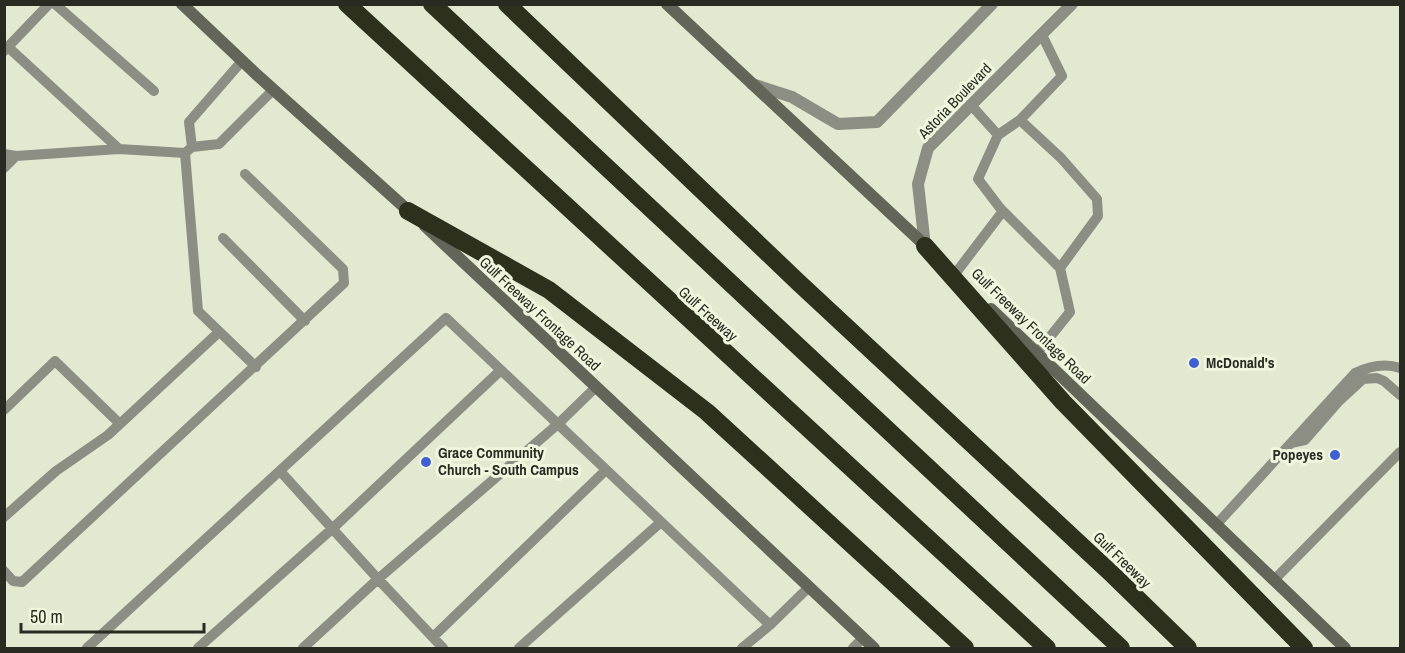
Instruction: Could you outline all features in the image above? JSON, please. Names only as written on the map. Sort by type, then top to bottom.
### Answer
[{"type":"highway","name":"Gulf Freeway","points":[[347,4],[1047,648]]},
{"type":"highway","points":[[432,4],[1121,648]]},
{"type":"highway","name":"Gulf Freeway","points":[[507,4],[798,282],[1113,575],[1188,648]]},
{"type":"highway","points":[[408,211],[549,290],[707,412],[965,648]]},
{"type":"highway","points":[[925,246],[1063,402],[1304,648]]},
{"type":"main road","name":"Gulf Freeway Frontage Road","points":[[182,4],[273,90],[408,211],[874,648]]},
{"type":"main road","name":"Gulf Freeway Frontage Road","points":[[667,4],[955,274],[1345,648]]},
{"type":"street","points":[[752,84],[792,97],[838,124],[877,122],[992,4]]},
{"type":"street","name":"Astoria Boulevard","points":[[925,246],[918,184],[928,148],[1072,4]]},
{"type":"lane","points":[[49,4],[6,49],[119,149]]},
{"type":"lane","points":[[55,4],[154,91]]},
{"type":"lane","points":[[1037,353],[1070,312],[1060,268],[1003,211],[978,179],[998,135],[1020,120],[1062,75],[1042,35]]},
{"type":"lane","points":[[242,61],[189,122],[188,150],[198,311],[256,367]]},
{"type":"lane","points":[[4,168],[10,155],[119,149],[188,150],[219,144],[273,90]]},
{"type":"lane","points":[[971,105],[998,135]]},
{"type":"lane","points":[[1020,120],[1061,158],[1097,199],[1098,216],[1060,268]]},
{"type":"lane","points":[[4,571],[13,581],[22,582],[344,283],[343,269],[245,174]]},
{"type":"lane","points":[[955,274],[1003,211]]},
{"type":"lane","points":[[223,238],[305,321]]},
{"type":"lane","points":[[87,648],[446,318],[770,625]]},
{"type":"lane","points":[[4,517],[56,471],[108,435],[219,332]]},
{"type":"lane","points":[[4,410],[55,361],[120,424]]},
{"type":"lane","points":[[1216,525],[1355,373],[1367,367],[1386,365],[1401,368]]},
{"type":"lane","points":[[198,648],[333,528],[501,370]]},
{"type":"lane","points":[[1291,443],[1305,440],[1339,401],[1364,379],[1377,378],[1384,381],[1401,395]]},
{"type":"lane","points":[[303,648],[378,579],[558,424],[596,387]]},
{"type":"lane","points":[[1274,580],[1401,452]]},
{"type":"lane","points":[[433,638],[606,470]]},
{"type":"lane","points":[[280,471],[443,648]]},
{"type":"lane","points":[[519,648],[661,522]]},
{"type":"lane","points":[[742,648],[770,625],[809,587]]},
{"type":"lane","points":[[853,648],[863,638]]},
{"type":"place","name":"McDonald's","points":[[1194,363]]},
{"type":"place","name":"Popeyes","points":[[1335,455]]},
{"type":"place","name":"Grace Community Church - South Campus","points":[[426,462]]}]
